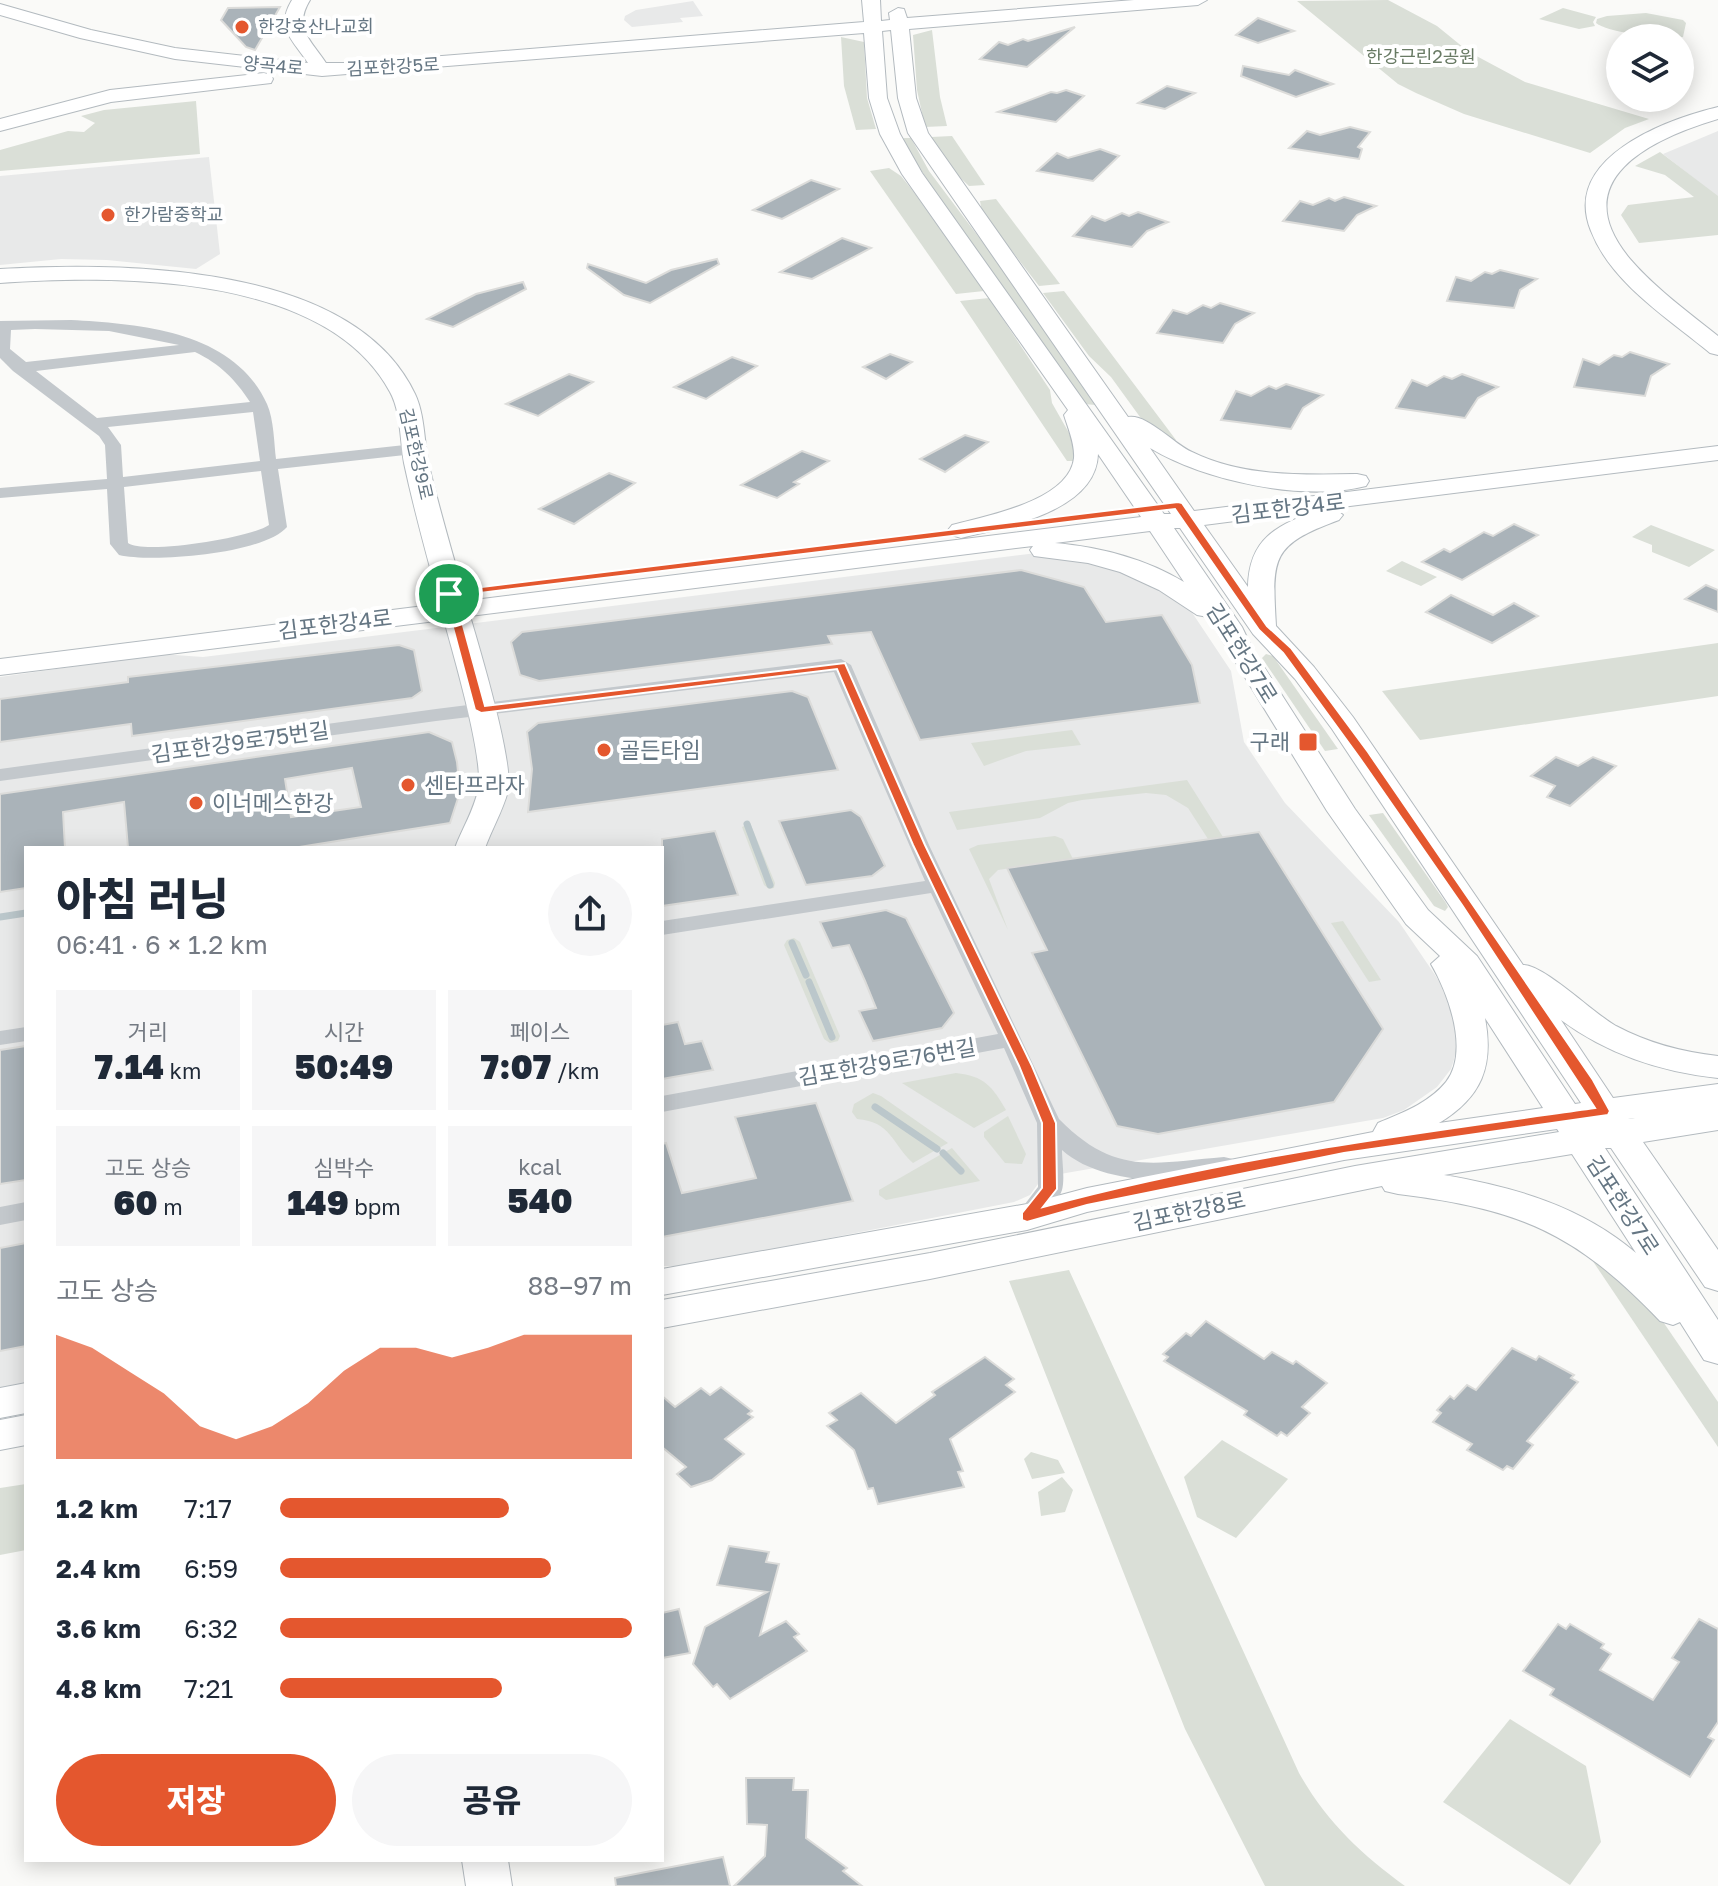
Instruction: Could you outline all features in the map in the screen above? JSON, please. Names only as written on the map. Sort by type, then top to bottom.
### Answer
[{"type":"street","points":[[301,0],[292,15],[294,29],[322,70]]},
{"type":"street","name":"김포한강5로","points":[[322,70],[415,55],[873,20],[894,12],[1055,0]]},
{"type":"street","name":"김포한강5로","points":[[894,12],[1198,0]]},
{"type":"street","name":"양곡4로","points":[[0,9],[78,32],[216,60],[322,70]]},
{"type":"street","name":"김포한강7로","points":[[894,12],[907,98],[918,133],[1263,628],[1287,651],[1363,754],[1718,1278]]},
{"type":"street","name":"김포한강5로","points":[[322,70],[418,67],[828,29],[861,32],[873,20]]},
{"type":"street","name":"김포한강7로","points":[[873,20],[878,98],[890,134],[912,174],[1153,516],[1228,627],[1239,650],[1334,797],[1417,917],[1466,963],[1718,1350]]},
{"type":"street","points":[[205,85],[217,75],[216,60]]},
{"type":"street","name":"양곡4로","points":[[0,125],[110,96],[322,70]]},
{"type":"street","points":[[1718,113],[1670,128],[1632,149],[1606,173],[1595,196],[1599,229],[1608,243],[1630,270],[1718,348]]},
{"type":"street","name":"김포한강9로","points":[[0,276],[98,272],[172,277],[246,290],[314,312],[345,328],[364,343],[394,378],[403,394],[494,774],[493,790],[471,846]]},
{"type":"street","points":[[56,324],[111,327],[171,338],[198,348],[241,375],[253,388],[260,406],[278,527],[274,532],[251,540],[152,552],[125,551],[119,544],[113,445],[96,423],[19,368],[2,349],[1,326],[56,324]]},
{"type":"street","points":[[19,368],[198,348]]},
{"type":"street","points":[[1088,375],[1153,442],[1208,468],[1289,482],[1387,488]]},
{"type":"street","points":[[955,540],[1054,499],[1083,475],[1086,457],[1073,400]]},
{"type":"street","points":[[96,423],[260,406]]},
{"type":"street","name":"김포한강4로","points":[[1387,488],[1718,437]]},
{"type":"street","points":[[0,493],[414,449]]},
{"type":"street","name":"김포한강4로","points":[[0,649],[452,602],[1387,488],[1718,453]]},
{"type":"street","points":[[1263,628],[1260,572],[1267,549],[1298,526],[1387,488]]},
{"type":"street","points":[[955,540],[1071,552],[1134,566],[1182,590],[1228,627]]},
{"type":"street","name":"김포한강4로","points":[[0,667],[452,602]]},
{"type":"street","name":"김포한강9로76번길","points":[[481,710],[841,665],[938,885],[1012,1039],[664,1104]]},
{"type":"street","name":"김포한강9로75번길","points":[[0,775],[481,710]]},
{"type":"street","points":[[664,928],[938,885]]},
{"type":"street","points":[[1349,1163],[1452,1097],[1470,1075],[1475,1043],[1459,982],[1417,917]]},
{"type":"street","points":[[1482,926],[1526,973],[1576,1016],[1638,1048],[1668,1058],[1718,1067]]},
{"type":"street","points":[[0,1038],[24,1034]]},
{"type":"street","points":[[1012,1039],[1049,1123],[1077,1150],[1099,1162],[1128,1171],[1274,1162]]},
{"type":"street","name":"김포한강8로","points":[[664,1314],[930,1266],[1349,1163],[1610,1122],[1718,1095]]},
{"type":"street","name":"김포한강8로","points":[[1610,1122],[1718,1118]]},
{"type":"street","points":[[1027,1217],[1050,1189],[1049,1123]]},
{"type":"street","name":"김포한강8로","points":[[664,1282],[1027,1217],[1087,1200],[1274,1162],[1349,1163]]},
{"type":"street","points":[[1349,1163],[1463,1188],[1565,1221],[1606,1245],[1645,1280],[1718,1367]]},
{"type":"street","points":[[0,1216],[24,1211]]},
{"type":"street","points":[[0,1403],[24,1398]]},
{"type":"street","points":[[0,1435],[24,1430]]},
{"type":"street","points":[[485,1862],[489,1886]]},
{"type":"shaded area","points":[[693,1],[703,16],[680,18],[683,22],[632,27],[624,20],[625,16],[636,10]]},
{"type":"shaded area","points":[[1718,131],[1718,197],[1663,154]]},
{"type":"shaded area","name":"한가람중학교","points":[[209,157],[220,254],[196,269],[107,260],[61,259],[0,265],[0,176]]},
{"type":"shaded area","points":[[1037,553],[1055,554],[1150,577],[1191,611],[1231,671],[1244,742],[1285,803],[1399,922],[1448,994],[1458,1047],[1451,1069],[1437,1087],[1404,1110],[1383,1118],[1043,1177],[1030,1195],[1014,1202],[687,1266],[664,1266],[664,846],[24,846],[24,1383],[0,1388],[0,677],[161,654],[203,657]]},
{"type":"green space","name":"한강근린2공원","points":[[1388,0],[1437,26],[1469,52],[1525,82],[1606,106],[1606,112],[1626,112],[1649,119],[1625,128],[1590,153],[1464,114],[1398,84],[1297,1]]},
{"type":"green space","points":[[1563,8],[1596,17],[1593,22],[1595,26],[1579,29],[1539,19]]},
{"type":"green space","points":[[1646,13],[1686,23],[1606,24],[1606,28],[1596,23],[1597,19]]},
{"type":"green space","points":[[932,30],[940,97],[947,126],[925,127],[917,90],[913,35]]},
{"type":"green space","points":[[841,37],[864,42],[867,98],[876,129],[856,130],[844,86]]},
{"type":"green space","points":[[196,101],[200,154],[0,171],[0,150],[68,131],[84,132],[95,123],[81,116],[104,110]]},
{"type":"green space","points":[[952,136],[985,185],[969,186],[952,170],[931,137]]},
{"type":"green space","points":[[911,138],[929,171],[1005,272],[1095,405],[1085,404],[928,181],[902,140]]},
{"type":"green space","points":[[1660,152],[1718,196],[1718,235],[1639,243],[1621,215],[1628,205],[1694,197],[1665,175],[1635,166]]},
{"type":"green space","points":[[889,168],[901,176],[913,191],[984,291],[956,294],[870,171]]},
{"type":"green space","points":[[996,199],[1060,284],[1039,286],[982,212],[980,201]]},
{"type":"green space","points":[[1064,291],[1176,440],[1162,442],[1148,428],[1043,293]]},
{"type":"green space","points":[[989,298],[1050,390],[1052,403],[1077,447],[1074,461],[1067,461],[960,301]]},
{"type":"green space","points":[[1651,525],[1715,550],[1689,567],[1652,552],[1652,545],[1632,537]]},
{"type":"green space","points":[[1402,561],[1437,577],[1421,586],[1386,571]]},
{"type":"green space","points":[[1718,643],[1718,696],[1420,740],[1382,691]]},
{"type":"green space","points":[[1266,654],[1273,656],[1338,749],[1325,751],[1262,658]]},
{"type":"green space","points":[[1072,730],[1081,745],[1026,751],[984,766],[971,743]]},
{"type":"green space","points":[[1187,780],[1223,837],[1208,839],[1188,808],[1166,795],[1146,793],[1082,800],[1068,803],[1040,818],[957,830],[949,812]]},
{"type":"green space","points":[[1383,813],[1446,903],[1448,907],[1445,911],[1434,906],[1369,815]]},
{"type":"green space","points":[[750,823],[775,883],[774,888],[764,885],[742,827]]},
{"type":"green space","points":[[1055,836],[1063,839],[1073,859],[998,870],[989,879],[1008,930],[969,849],[978,845]]},
{"type":"green space","points":[[1343,921],[1381,980],[1369,982],[1331,923]]},
{"type":"green space","points":[[794,938],[800,942],[840,1036],[838,1041],[830,1043],[824,1039],[784,945]]},
{"type":"green space","points":[[956,1073],[974,1077],[986,1084],[1006,1110],[974,1128],[902,1083]]},
{"type":"green space","points":[[873,1093],[948,1143],[913,1163],[884,1129],[857,1119],[852,1112],[854,1104]]},
{"type":"green space","points":[[1008,1116],[1026,1154],[1022,1164],[1005,1163],[984,1137],[984,1132]]},
{"type":"green space","points":[[952,1148],[980,1181],[886,1200],[879,1195],[879,1190]]},
{"type":"green space","points":[[1586,1251],[1644,1294],[1718,1402],[1718,1447]]},
{"type":"green space","points":[[1069,1270],[1299,1773],[1346,1836],[1405,1886],[1265,1886],[1185,1729],[1009,1281]]},
{"type":"green space","points":[[1222,1440],[1288,1479],[1236,1538],[1197,1517],[1184,1477]]},
{"type":"green space","points":[[1031,1452],[1058,1460],[1065,1473],[1032,1479],[1024,1459]]},
{"type":"green space","points":[[1062,1477],[1073,1490],[1065,1512],[1041,1516],[1038,1492]]},
{"type":"green space","points":[[24,1484],[24,1550],[0,1555],[0,1488]]},
{"type":"green space","points":[[1510,1719],[1586,1766],[1601,1842],[1570,1885],[1443,1802]]},
{"type":"building","points":[[280,7],[255,50],[246,47],[221,20],[228,8]]},
{"type":"building","points":[[1258,18],[1294,31],[1258,43],[1236,35]]},
{"type":"building","points":[[1075,27],[1027,67],[980,59],[999,42],[1008,45]]},
{"type":"building","points":[[1243,66],[1289,75],[1295,70],[1333,84],[1296,97],[1241,76]]},
{"type":"building","points":[[1167,86],[1195,93],[1165,109],[1138,103]]},
{"type":"building","points":[[1066,90],[1084,96],[1056,122],[998,112],[1051,92]]},
{"type":"building","points":[[1350,127],[1370,132],[1358,147],[1362,149],[1359,159],[1289,148],[1307,131],[1320,135]]},
{"type":"building","points":[[1100,149],[1119,156],[1093,181],[1037,171],[1057,153],[1068,158]]},
{"type":"building","points":[[811,180],[839,189],[782,219],[753,210]]},
{"type":"building","points":[[1344,197],[1376,206],[1357,215],[1344,231],[1283,221],[1300,201],[1313,205],[1329,198],[1335,201]]},
{"type":"building","points":[[1138,212],[1168,222],[1147,231],[1132,247],[1073,236],[1092,216],[1105,221],[1122,213],[1129,216]]},
{"type":"building","points":[[842,238],[871,248],[812,279],[780,272]]},
{"type":"building","points":[[717,259],[719,264],[650,303],[624,295],[587,268],[588,264],[646,283],[671,270]]},
{"type":"building","points":[[1500,270],[1537,279],[1520,290],[1514,308],[1447,301],[1456,277],[1471,281],[1485,272],[1492,274]]},
{"type":"building","points":[[523,282],[526,289],[453,327],[427,319],[476,294]]},
{"type":"building","points":[[1220,303],[1254,313],[1235,324],[1223,343],[1157,333],[1173,310],[1187,314],[1203,305],[1211,308]]},
{"type":"building","points":[[1630,352],[1669,364],[1651,376],[1645,396],[1574,387],[1583,359],[1599,365],[1614,355],[1622,357]]},
{"type":"building","points":[[890,354],[912,362],[886,379],[863,367]]},
{"type":"building","points":[[732,357],[757,366],[706,399],[674,387]]},
{"type":"building","points":[[569,374],[593,382],[538,416],[506,404]]},
{"type":"building","points":[[1462,374],[1498,387],[1478,398],[1465,418],[1396,408],[1412,380],[1427,386],[1444,376],[1452,379]]},
{"type":"building","points":[[1286,384],[1323,395],[1303,408],[1291,429],[1221,420],[1236,391],[1251,396],[1269,386],[1276,389]]},
{"type":"building","points":[[965,435],[988,442],[945,472],[920,459]]},
{"type":"building","points":[[802,451],[829,461],[794,482],[799,484],[777,498],[741,485]]},
{"type":"building","points":[[609,473],[635,483],[574,524],[539,509]]},
{"type":"building","points":[[1514,524],[1538,535],[1462,580],[1422,562],[1444,549],[1450,552],[1484,532],[1493,536]]},
{"type":"building","points":[[1021,570],[1084,587],[1106,622],[1162,615],[1192,665],[1200,703],[920,740],[871,632],[828,636],[832,644],[539,681],[520,675],[511,642],[522,632]]},
{"type":"building","points":[[1706,585],[1718,590],[1718,612],[1685,599]]},
{"type":"building","points":[[1451,595],[1493,615],[1514,603],[1538,616],[1492,643],[1426,612]]},
{"type":"building","points":[[399,645],[414,650],[422,691],[412,698],[132,736],[131,724],[0,742],[0,699],[128,682],[128,677]]},
{"type":"building","points":[[792,691],[808,697],[838,770],[528,812],[532,769],[527,732],[538,723]]},
{"type":"building","points":[[429,732],[452,742],[460,792],[450,823],[306,846],[128,846],[124,802],[63,812],[65,846],[24,846],[24,888],[0,892],[0,794]],"holes":[[[352,768],[361,807],[291,817],[285,779]]]},
{"type":"building","points":[[1556,757],[1578,766],[1593,757],[1616,766],[1570,806],[1547,797],[1555,786],[1531,776]]},
{"type":"building","points":[[851,810],[861,817],[885,866],[872,876],[806,885],[779,821]]},
{"type":"building","points":[[715,831],[738,895],[664,906],[662,839]]},
{"type":"building","points":[[1259,832],[1383,1029],[1334,1102],[1158,1134],[1117,1126],[1032,953],[1047,950],[1007,868]]},
{"type":"building","points":[[886,910],[906,918],[954,1013],[942,1028],[873,1041],[859,1011],[876,1008],[849,945],[832,948],[820,922]]},
{"type":"building","points":[[678,1022],[685,1044],[702,1041],[713,1070],[664,1079],[664,1025]]},
{"type":"building","points":[[24,1046],[24,1180],[0,1184],[0,1050]]},
{"type":"building","points":[[816,1103],[853,1201],[664,1237],[664,1144],[682,1193],[756,1178],[735,1117]]},
{"type":"building","points":[[24,1243],[24,1346],[0,1351],[0,1248]]},
{"type":"building","points":[[1206,1321],[1264,1359],[1272,1352],[1293,1364],[1296,1361],[1327,1383],[1302,1407],[1310,1413],[1287,1436],[1281,1432],[1277,1436],[1244,1415],[1247,1411],[1164,1361],[1168,1357],[1163,1354],[1186,1333],[1191,1336]]},
{"type":"building","points":[[1512,1348],[1536,1360],[1539,1356],[1574,1375],[1571,1378],[1578,1382],[1527,1441],[1533,1445],[1513,1469],[1507,1466],[1503,1470],[1467,1450],[1472,1444],[1433,1422],[1441,1413],[1437,1410],[1450,1396],[1454,1399],[1467,1385],[1476,1390]]},
{"type":"building","points":[[985,1357],[1014,1379],[1006,1385],[1015,1392],[950,1439],[963,1471],[958,1472],[964,1487],[878,1504],[873,1488],[868,1489],[854,1450],[827,1426],[837,1420],[829,1413],[861,1393],[896,1423],[935,1395],[932,1392]]},
{"type":"building","points":[[721,1387],[752,1411],[748,1414],[753,1417],[725,1439],[744,1454],[712,1480],[691,1487],[677,1474],[686,1467],[664,1449],[664,1398],[675,1407],[701,1388],[710,1395]]},
{"type":"building","points":[[729,1546],[769,1552],[766,1562],[779,1564],[760,1635],[786,1621],[799,1634],[794,1637],[807,1651],[730,1699],[717,1684],[713,1687],[693,1664],[705,1627],[767,1592],[717,1585]]},
{"type":"building","points":[[679,1609],[690,1653],[664,1658],[664,1613]]},
{"type":"building","points":[[1699,1619],[1718,1629],[1718,1722],[1708,1737],[1714,1740],[1690,1777],[1550,1695],[1554,1689],[1523,1671],[1558,1624],[1566,1629],[1570,1624],[1604,1644],[1601,1648],[1611,1654],[1600,1670],[1653,1700],[1679,1662],[1672,1658]]},
{"type":"building","points":[[746,1778],[794,1778],[793,1790],[808,1790],[806,1838],[847,1868],[843,1871],[862,1886],[734,1886],[765,1856],[767,1825],[747,1824]]},
{"type":"building","points":[[723,1857],[730,1886],[616,1886],[615,1878]]},
{"type":"waterway","points":[[747,824],[770,885]]},
{"type":"waterway","points":[[0,917],[24,913]]},
{"type":"waterway","points":[[792,943],[806,975]]},
{"type":"waterway","points":[[809,982],[832,1037]]},
{"type":"waterway","points":[[875,1107],[937,1149]]},
{"type":"waterway","points":[[943,1153],[961,1171]]},
{"type":"place","name":"한강호산나교회","points":[[242,27]]},
{"type":"place","name":"한가람중학교","points":[[108,215]]},
{"type":"place","name":"구래","points":[[1308,742]]},
{"type":"place","name":"골든타임","points":[[604,750]]},
{"type":"place","name":"센타프라자","points":[[408,785]]},
{"type":"place","name":"이너메스한강","points":[[196,803]]},
{"type":"route","points":[[1178,505],[1263,628],[1287,651],[1363,754],[1468,904],[1588,1083],[1603,1111],[1344,1148],[1087,1200],[1027,1217],[1050,1189],[1049,1123],[1025,1066],[919,845],[841,665],[481,710],[449,594],[1178,505]]}]
